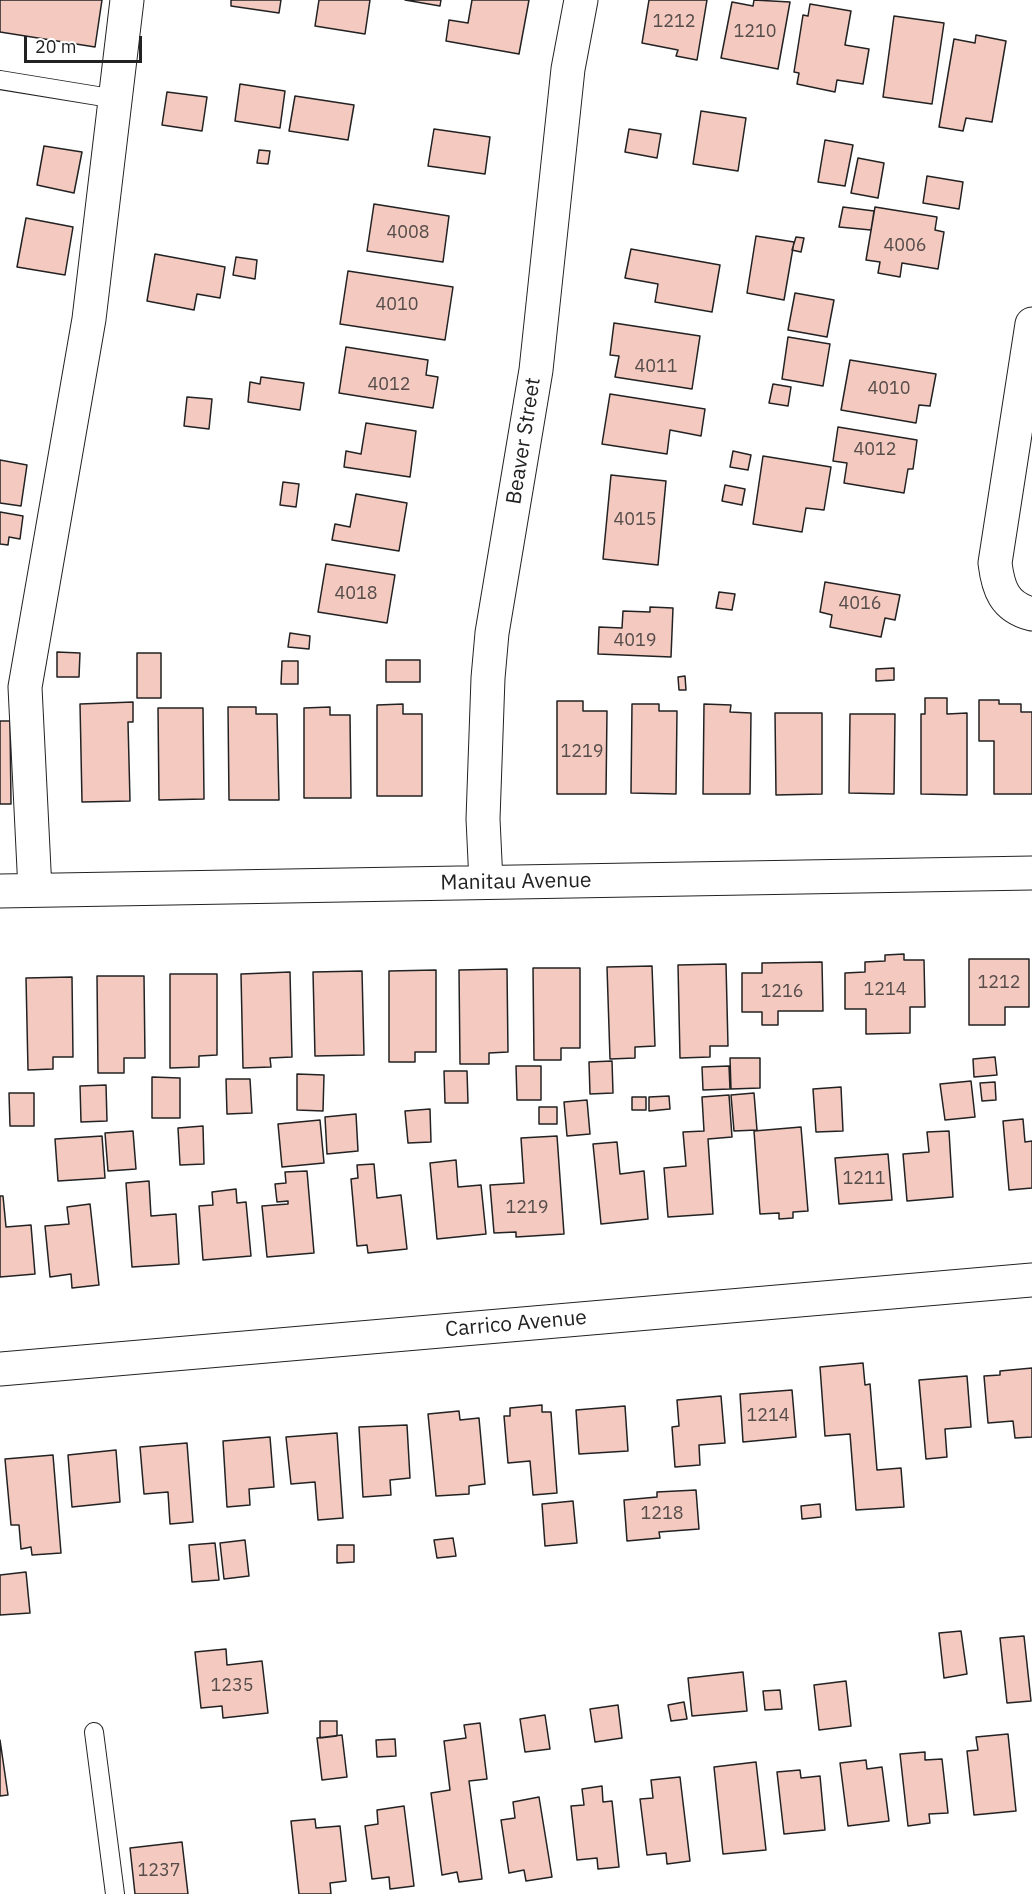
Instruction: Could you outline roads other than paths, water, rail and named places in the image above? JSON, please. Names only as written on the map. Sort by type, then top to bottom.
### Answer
[{"type":"street","points":[[35,890],[25,687],[89,319],[127,0]]},
{"type":"street","name":"Beaver Street","points":[[486,882],[483,819],[488,678],[492,633],[536,370],[568,69],[581,0]]},
{"type":"street","points":[[1032,324],[995,563],[998,585],[1006,599],[1023,612],[1032,614]]},
{"type":"street","name":"Manitau Avenue","points":[[0,891],[1032,873]]},
{"type":"street","name":"Carrico Avenue","points":[[0,1369],[1032,1280]]},
{"type":"lane","points":[[0,80],[116,99]]},
{"type":"lane","points":[[94,1732],[115,1894]]}]
